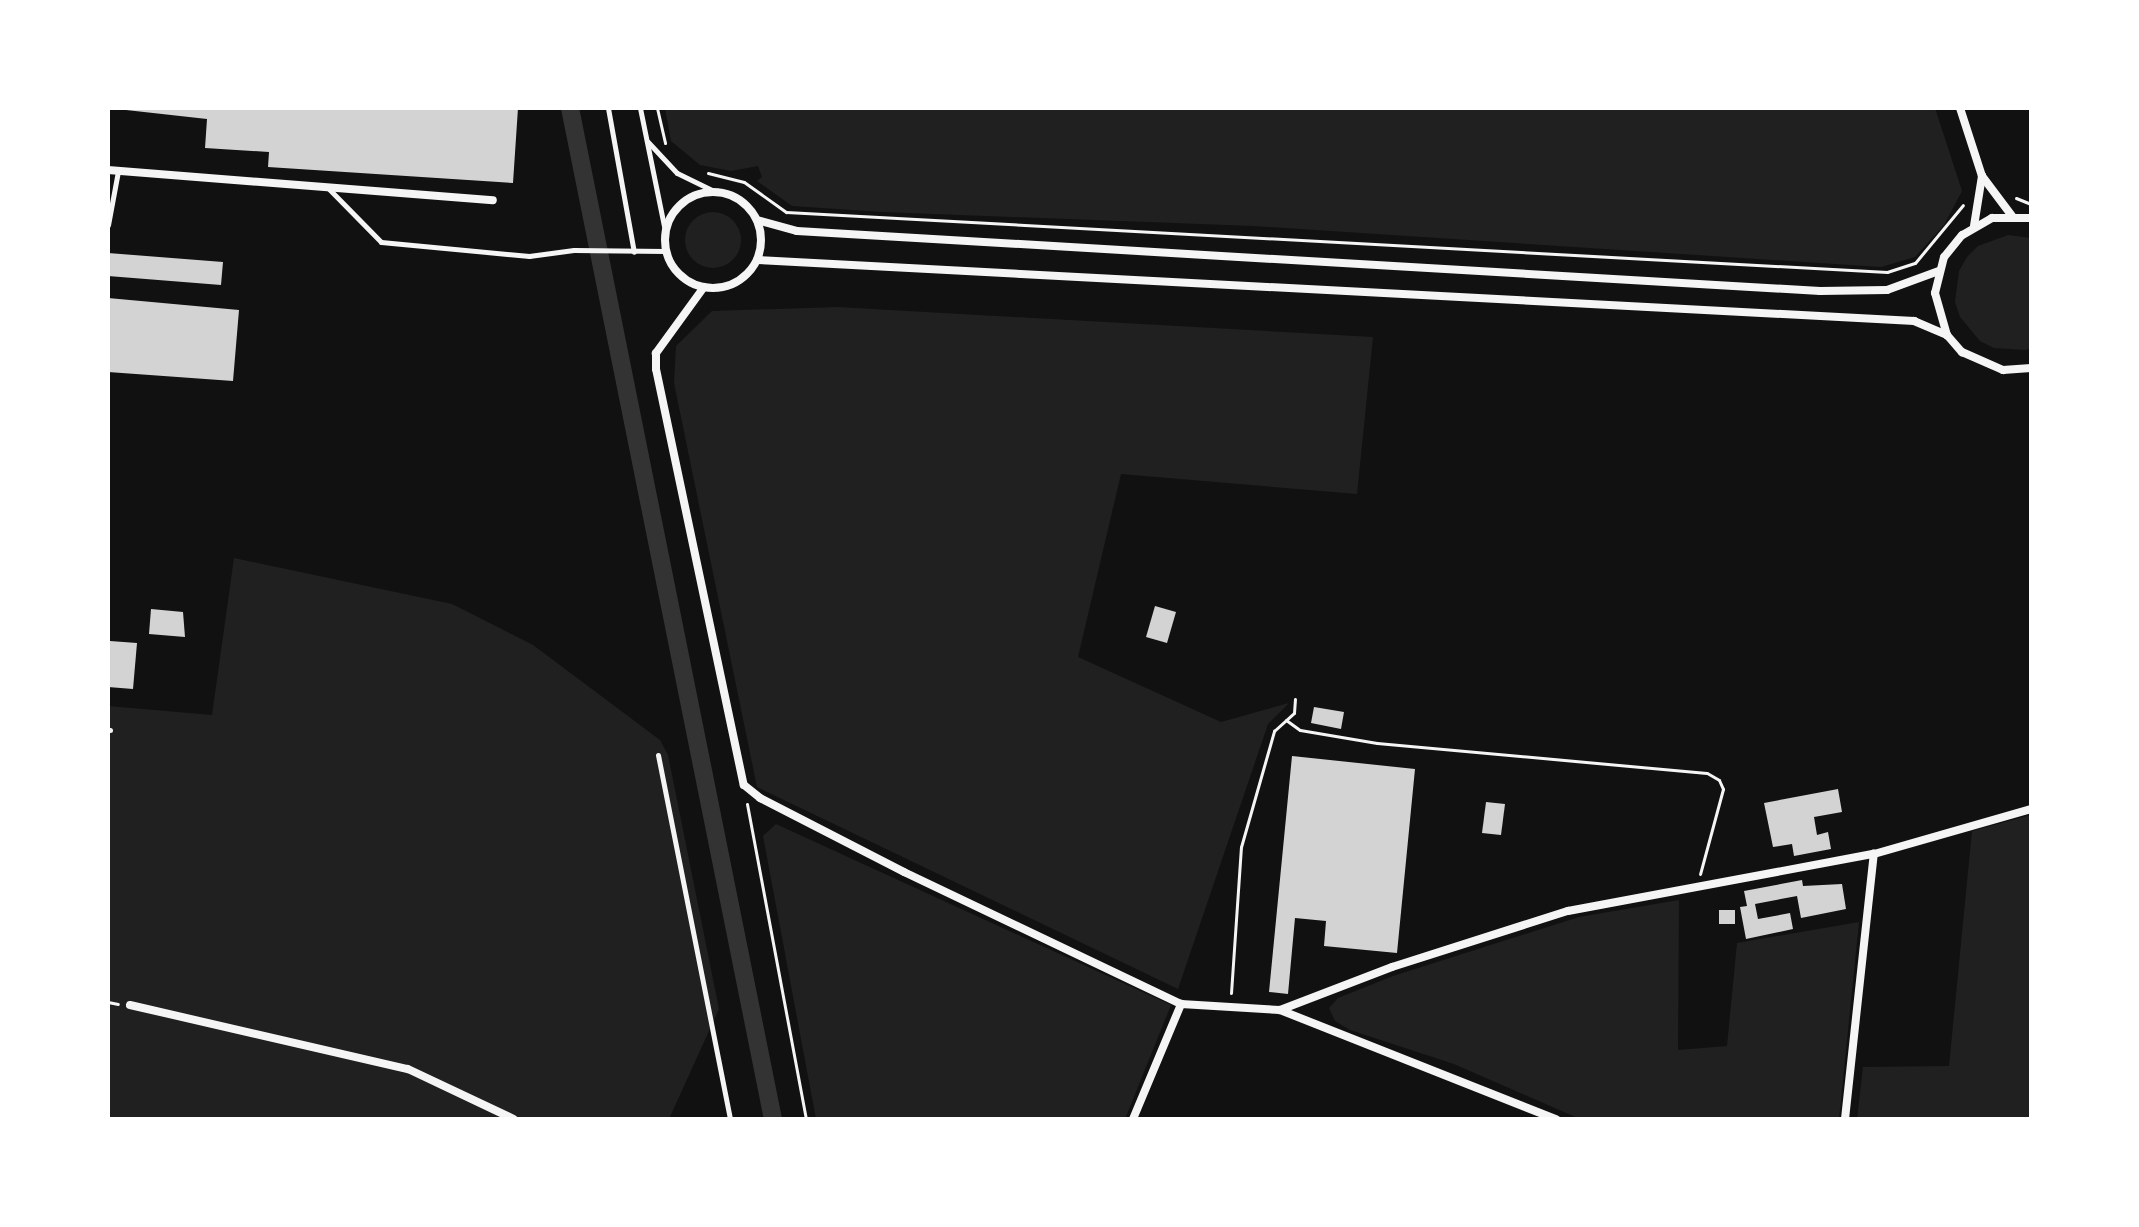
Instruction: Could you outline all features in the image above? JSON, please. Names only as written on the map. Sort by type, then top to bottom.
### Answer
[{"type":"street","points":[[1960,108],[1982,176],[2012,216]]},
{"type":"street","points":[[113,171],[493,200]]},
{"type":"street","points":[[1974,226],[1982,176]]},
{"type":"street","points":[[757,220],[757,260],[735,283],[704,287],[679,275],[665,251],[665,231],[677,206],[714,191],[740,200],[757,220],[797,231],[1820,291],[1887,290],[1939,271]]},
{"type":"street","points":[[1947,335],[1935,293],[1939,271],[1952,245],[1974,226],[2012,216],[2031,218]]},
{"type":"street","points":[[757,260],[1898,320],[1947,335],[1981,364],[2003,370],[2031,368]]},
{"type":"street","points":[[704,287],[656,353],[656,369],[744,785],[760,798],[904,872],[1181,1004],[1280,1010],[1556,1119]]},
{"type":"street","points":[[1280,1010],[1392,967],[1568,911],[1874,854],[2031,809]]},
{"type":"street","points":[[1845,1119],[1874,854]]},
{"type":"street","points":[[1133,1119],[1181,1004]]},
{"type":"street","points":[[130,1005],[408,1069],[514,1119]]},
{"type":"lane","points":[[608,108],[634,252]]},
{"type":"lane","points":[[640,108],[665,231]]},
{"type":"lane","points":[[647,141],[677,173],[714,191]]},
{"type":"lane","points":[[108,225],[113,171]]},
{"type":"lane","points":[[329,189],[381,242],[529,256],[574,250],[665,251]]},
{"type":"lane","points":[[658,755],[730,1119]]},
{"type":"path","points":[[657,108],[666,149]]},
{"type":"path","points":[[698,171],[744,182],[786,212],[1887,272],[1915,263],[1967,199]]},
{"type":"path","points":[[2009,190],[2031,204]]},
{"type":"path","points":[[1230,1006],[1241,847],[1274,731],[1294,713],[1295,699]]},
{"type":"path","points":[[1286,720],[1300,730],[1377,743],[1707,773],[1719,780],[1723,789],[1699,873],[1703,886]]},
{"type":"path","points":[[744,785],[806,1119]]},
{"type":"shaded area","points":[[665,108],[1935,108],[1962,191],[1944,225],[1915,257],[1881,267],[1253,226],[882,212],[792,206],[757,181],[762,177],[758,166],[731,171],[700,165],[671,141]]},
{"type":"shaded area","points":[[713,212],[733,220],[741,240],[733,260],[713,268],[693,260],[685,240],[693,220]]},
{"type":"shaded area","points":[[2008,235],[2031,238],[2031,348],[2026,350],[1994,348],[1980,341],[1960,317],[1955,302],[1959,271],[1967,257],[1978,246]]},
{"type":"shaded area","points":[[837,307],[1373,337],[1357,494],[1121,474],[1078,657],[1221,722],[1289,703],[1268,724],[1178,989],[757,787],[674,383],[676,346],[712,311]]},
{"type":"shaded area","points":[[234,558],[452,604],[533,645],[660,740],[668,755],[719,1009],[669,1119],[108,1119],[108,706],[212,715]]},
{"type":"shaded area","points":[[2031,815],[2031,1119],[1857,1119],[1863,1067],[1949,1066],[1972,831]]},
{"type":"shaded area","points":[[776,824],[1171,1005],[1125,1119],[816,1119],[763,836]]},
{"type":"shaded area","points":[[1679,900],[1678,1050],[1727,1046],[1737,943],[1859,922],[1839,1119],[1580,1119],[1454,1064],[1350,1030],[1335,1021],[1329,1008],[1338,998],[1393,976],[1579,917]]},
{"type":"building","points":[[108,108],[518,108],[513,183],[268,167],[269,152],[205,148],[207,119]]},
{"type":"building","points":[[108,253],[223,262],[221,285],[108,276]]},
{"type":"building","points":[[108,298],[239,310],[233,381],[108,372]]},
{"type":"building","points":[[1155,606],[1176,612],[1167,643],[1146,637]]},
{"type":"building","points":[[151,609],[183,612],[185,637],[149,634]]},
{"type":"building","points":[[110,641],[137,643],[133,689],[108,687]]},
{"type":"building","points":[[1314,707],[1344,712],[1341,729],[1311,723]]},
{"type":"building","points":[[1292,756],[1415,769],[1397,953],[1324,946],[1326,921],[1295,918],[1288,994],[1269,992]]},
{"type":"building","points":[[1838,789],[1842,812],[1814,817],[1817,835],[1828,832],[1831,849],[1794,856],[1792,844],[1773,847],[1764,803]]},
{"type":"building","points":[[1486,802],[1505,804],[1501,835],[1482,833]]},
{"type":"building","points":[[1802,880],[1803,886],[1842,884],[1846,909],[1801,918],[1797,896],[1755,904],[1758,919],[1790,913],[1793,929],[1746,939],[1740,907],[1747,906],[1744,891]]},
{"type":"building","points":[[1719,910],[1735,910],[1735,924],[1719,924]]},
{"type":"waterway","points":[[570,108],[773,1119]]}]
